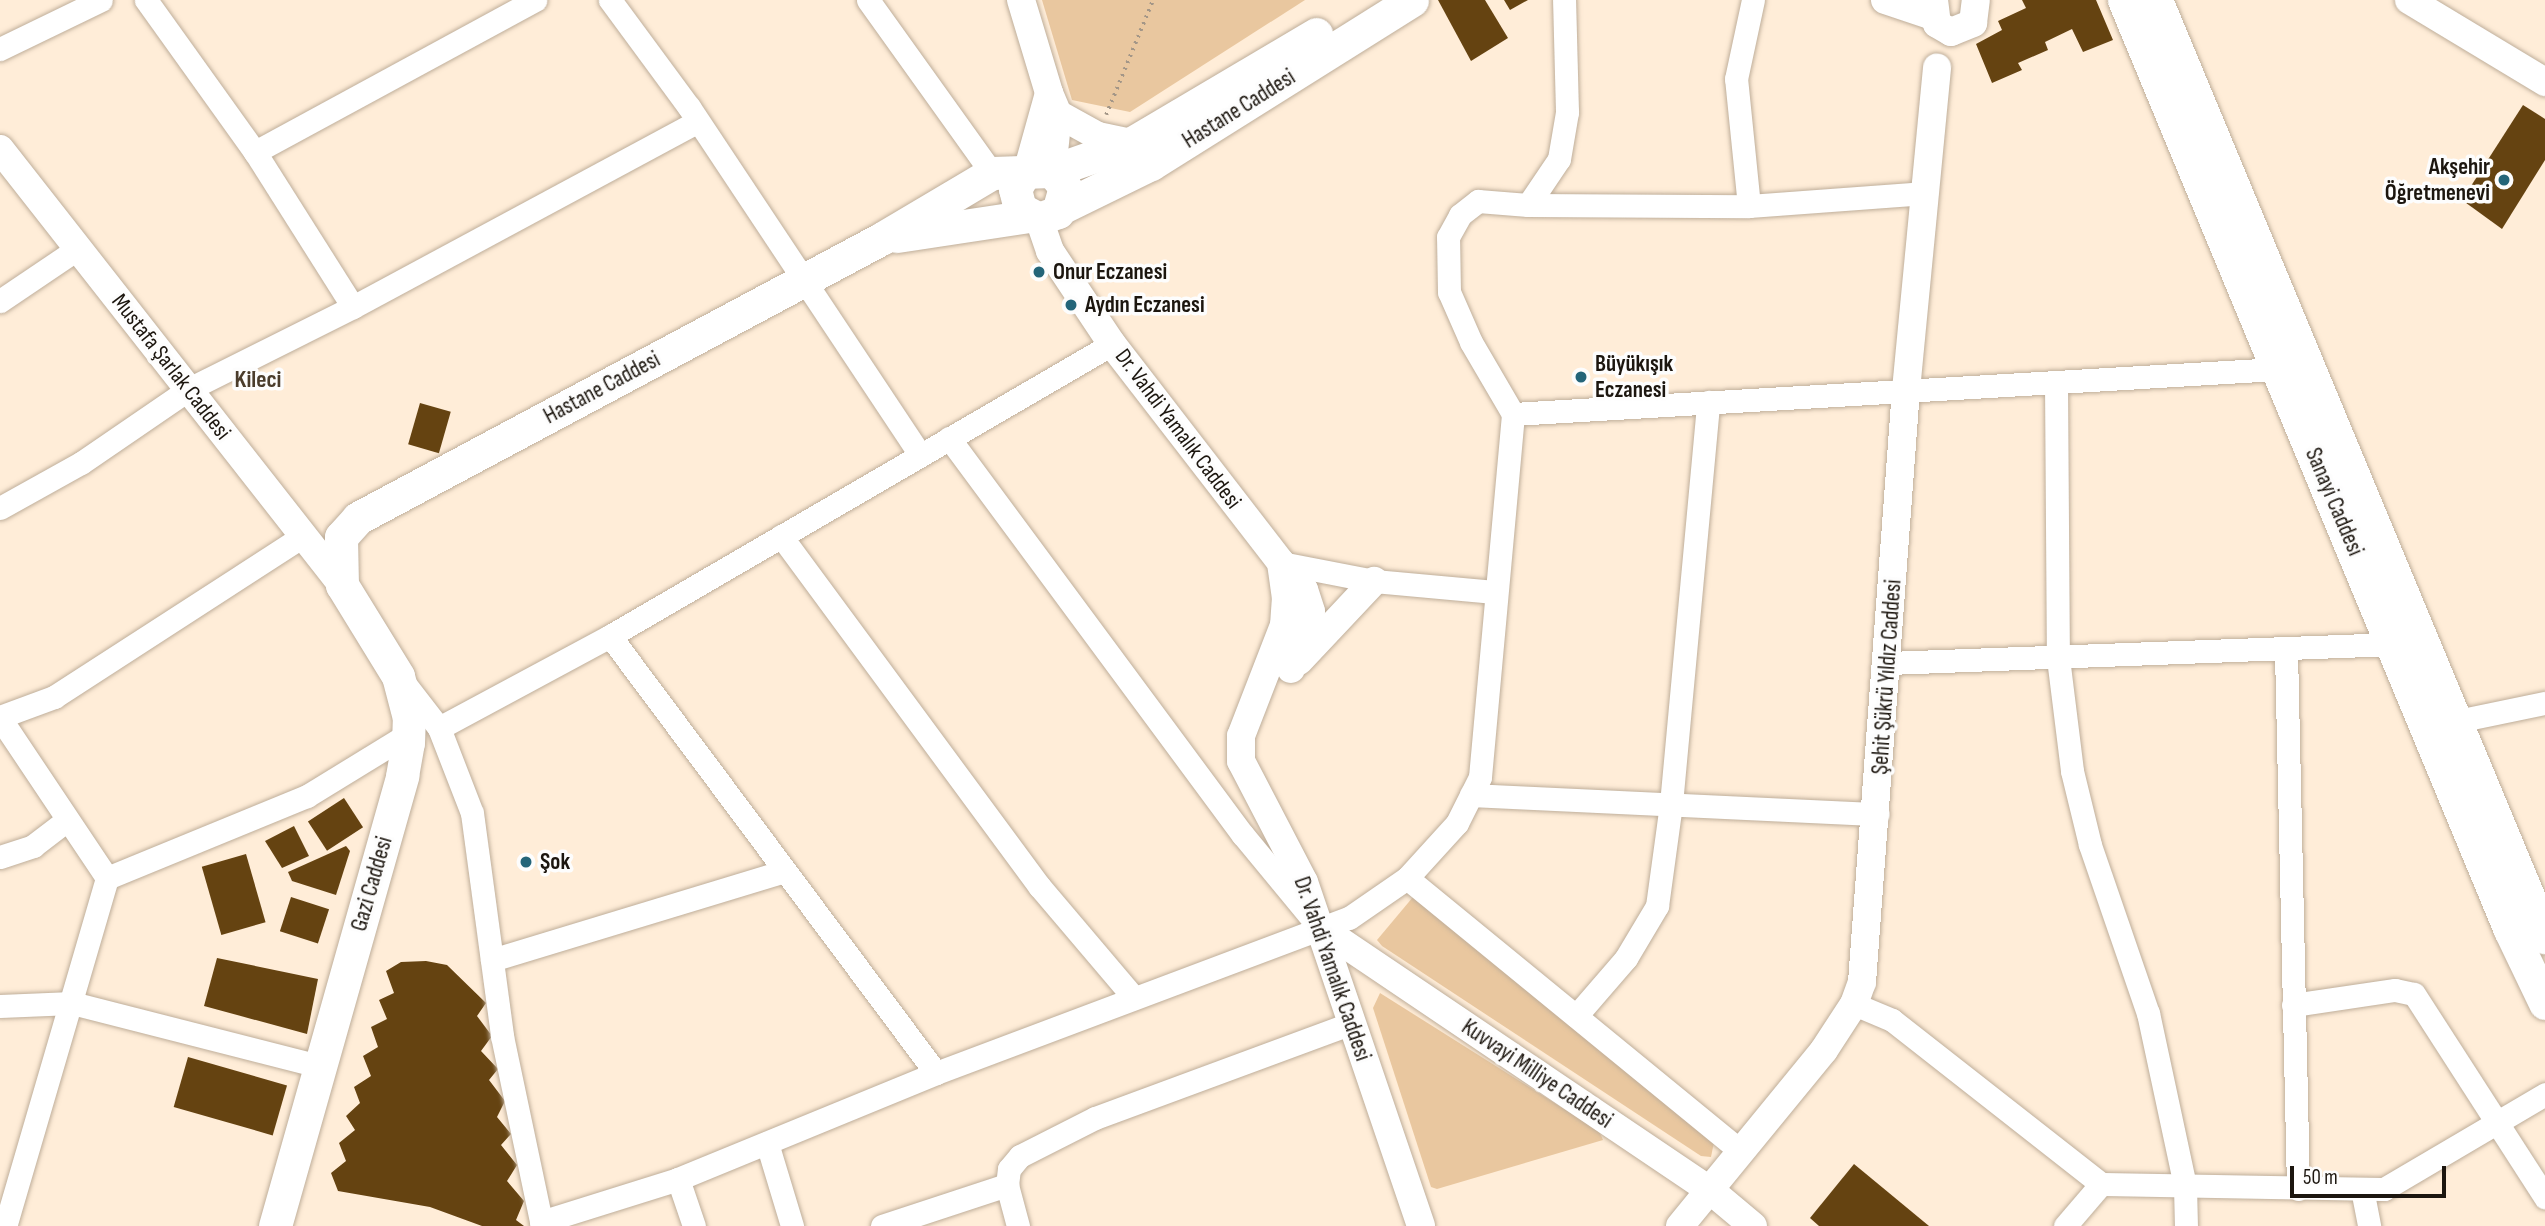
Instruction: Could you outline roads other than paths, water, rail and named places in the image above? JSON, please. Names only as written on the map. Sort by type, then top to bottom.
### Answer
[{"type":"main road","name":"Hastane Caddesi","points":[[343,539],[370,511],[881,239],[1023,173],[1132,143],[1372,0]]},
{"type":"main road","name":"Hastane Caddesi","points":[[881,239],[1043,214],[1151,164],[1412,0]]},
{"type":"main road","name":"Sanayi Caddesi","points":[[2124,0],[2395,644],[2511,930],[2545,1003]]},
{"type":"main road","name":"Sanayi Caddesi","points":[[2156,0],[2453,722],[2545,937]]},
{"type":"main road","points":[[1023,173],[1065,187],[1043,214],[1015,195],[1023,173]]},
{"type":"main road","name":"Gazi Caddesi","points":[[275,1226],[402,776],[424,731],[406,698],[398,676],[342,585],[343,539]]},
{"type":"street","points":[[0,49],[101,0]]},
{"type":"street","points":[[146,0],[255,152],[353,307]]},
{"type":"street","points":[[255,152],[535,0]]},
{"type":"street","points":[[610,0],[696,122],[920,455]]},
{"type":"street","points":[[867,0],[1023,173],[1053,103]]},
{"type":"street","points":[[1021,0],[1053,103],[1098,136],[1132,143]]},
{"type":"street","points":[[1528,205],[1559,159],[1567,111],[1564,0]]},
{"type":"street","points":[[1749,206],[1736,79],[1753,0]]},
{"type":"street","points":[[1885,0],[1959,12]]},
{"type":"street","points":[[2409,0],[2545,82]]},
{"type":"street","name":"Şehit Şükrü Yıldız Caddesi","points":[[1680,1226],[1824,1050],[1854,1004],[1868,951],[1906,390],[1937,67],[1959,12]]},
{"type":"street","points":[[0,508],[81,463],[189,389],[353,307],[696,122]]},
{"type":"street","name":"Mustafa Şarlak Caddesi","points":[[0,149],[342,585]]},
{"type":"street","points":[[424,731],[472,813],[502,1036],[541,1224],[678,1179],[936,1073],[1318,926],[1349,918],[1407,877],[1457,824],[1480,777],[1513,414],[1449,292],[1448,236],[1460,215],[1478,201],[1528,205],[1749,206],[1926,193]]},
{"type":"street","name":"Dr. Vahdi Yamalık Caddesi","points":[[1043,214],[1050,251],[1112,344],[1304,590],[1311,611],[1291,669]]},
{"type":"street","points":[[0,301],[76,249]]},
{"type":"street","points":[[107,878],[223,834],[307,796],[424,731],[610,636],[1112,344]]},
{"type":"street","points":[[1513,414],[2278,369]]},
{"type":"street","points":[[2056,382],[2057,658],[2077,800],[2148,1013],[2185,1186],[2186,1226]]},
{"type":"street","points":[[1576,1016],[1626,958],[1657,906],[1671,804],[1708,402]]},
{"type":"street","points":[[948,438],[1243,835],[1318,926]]},
{"type":"street","points":[[107,878],[0,717],[54,697],[304,535],[343,539]]},
{"type":"street","points":[[781,536],[1040,887],[1133,998]]},
{"type":"street","points":[[1281,563],[1374,581],[1495,592]]},
{"type":"street","name":"Dr. Vahdi Yamalık Caddesi","points":[[1281,563],[1286,597],[1284,625],[1241,736],[1241,761],[1304,882],[1421,1226]]},
{"type":"street","name":"Dr. Vahdi Yamalık Caddesi","points":[[1250,718],[1291,669],[1374,581]]},
{"type":"street","points":[[610,636],[782,872],[936,1073]]},
{"type":"street","points":[[1888,663],[2286,651],[2395,644]]},
{"type":"street","points":[[2286,651],[2298,1189]]},
{"type":"street","points":[[2453,722],[2545,703]]},
{"type":"street","points":[[1471,795],[1878,814]]},
{"type":"street","points":[[0,857],[33,846],[67,820]]},
{"type":"street","points":[[492,960],[782,872]]},
{"type":"street","points":[[1407,877],[1741,1151]]},
{"type":"street","points":[[5,1226],[107,878]]},
{"type":"street","name":"Kuvvayi Milliye Caddesi","points":[[1318,926],[1710,1190],[1753,1226]]},
{"type":"street","points":[[2293,1005],[2395,990],[2414,994],[2545,1197]]},
{"type":"street","points":[[0,1006],[72,1003],[320,1066]]},
{"type":"street","points":[[1854,1004],[1892,1020],[2101,1184],[2384,1189],[2497,1125],[2545,1094]]},
{"type":"street","points":[[1018,1226],[1007,1185],[1009,1169],[1020,1156],[1095,1118],[1352,1023]]},
{"type":"street","points":[[767,1143],[792,1226]]},
{"type":"street","points":[[678,1179],[694,1226]]},
{"type":"street","points":[[2064,1226],[2101,1184]]},
{"type":"street","points":[[882,1226],[1007,1185]]},
{"type":"street","points":[[2362,1189],[2369,1226]]},
{"type":"place","name":"Akşehir Öğretmenevi","points":[[2504,180]]},
{"type":"place","name":"Onur Eczanesi","points":[[1039,272]]},
{"type":"place","name":"Aydın Eczanesi","points":[[1071,305]]},
{"type":"place","name":"Büyükışık Eczanesi","points":[[1581,377]]},
{"type":"place","name":"Şok","points":[[526,862]]},
{"type":"district","name":"Kileci","points":[[258,380]]}]
